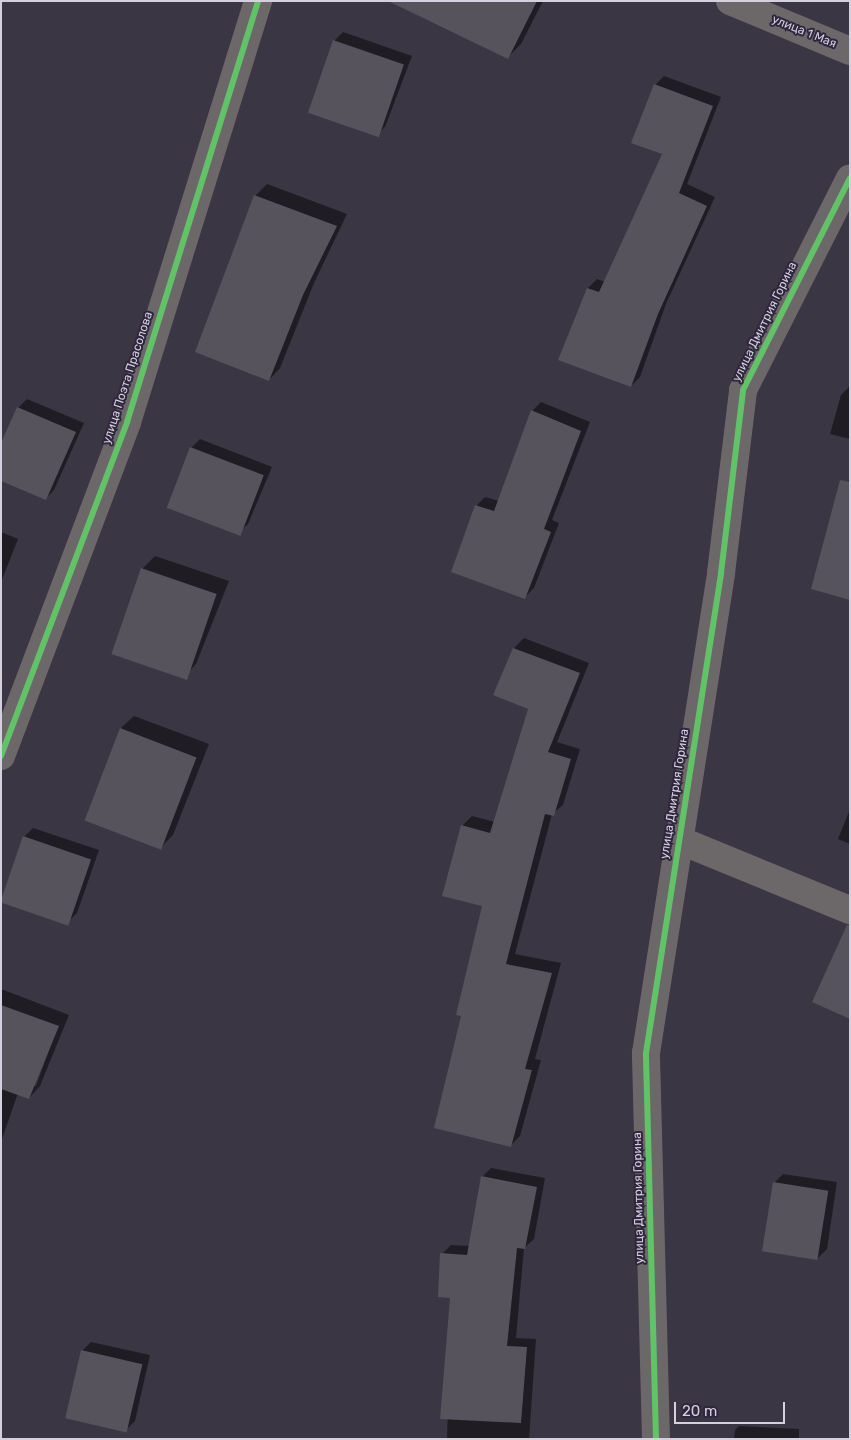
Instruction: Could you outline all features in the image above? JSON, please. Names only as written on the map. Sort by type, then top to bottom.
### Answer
[{"type":"street","name":"улица Поэта Прасолова","points":[[1,756],[127,422],[258,1]]},
{"type":"street","name":"улица 1 Мая","points":[[730,1],[850,51]]},
{"type":"street","name":"улица Дмитрия Горина","points":[[656,1439],[646,1053],[721,573],[744,390],[850,178]]},
{"type":"street","points":[[679,840],[850,910]]},
{"type":"building","points":[[388,1],[537,1],[508,59]]},
{"type":"building","points":[[333,40],[404,64],[379,137],[308,113]]},
{"type":"building","points":[[654,84],[713,106],[679,193],[707,206],[658,314],[631,387],[558,360],[587,288],[599,292],[662,154],[631,143]]},
{"type":"building","points":[[254,195],[337,226],[303,295],[269,381],[195,352]]},
{"type":"building","points":[[17,407],[76,432],[46,500],[1,481],[1,443]]},
{"type":"building","points":[[531,410],[581,431],[544,529],[551,532],[525,599],[451,572],[475,505],[494,511]]},
{"type":"building","points":[[190,447],[264,475],[240,536],[167,508]]},
{"type":"building","points":[[840,480],[850,482],[850,600],[811,589]]},
{"type":"building","points":[[141,568],[217,594],[187,680],[111,654]]},
{"type":"building","points":[[513,648],[580,673],[548,752],[571,759],[554,816],[545,814],[506,964],[552,973],[525,1069],[532,1070],[511,1147],[434,1128],[461,1016],[456,1015],[482,906],[442,896],[461,825],[490,833],[528,709],[493,695]]},
{"type":"building","points":[[120,728],[197,757],[161,850],[85,820]]},
{"type":"building","points":[[23,836],[91,859],[68,926],[1,902]]},
{"type":"building","points":[[847,925],[850,925],[850,1019],[812,1002]]},
{"type":"building","points":[[1,1005],[59,1026],[29,1099],[1,1089]]},
{"type":"building","points":[[481,1176],[537,1187],[525,1249],[517,1248],[507,1346],[527,1347],[521,1423],[440,1419],[450,1298],[438,1297],[440,1253],[467,1255]]},
{"type":"building","points":[[773,1182],[828,1191],[817,1260],[762,1251]]},
{"type":"building","points":[[81,1350],[142,1364],[127,1432],[65,1418]]},
{"type":"cycle path","points":[[1,756],[127,422],[258,1]]},
{"type":"cycle path","points":[[656,1439],[646,1053],[721,573],[743,390],[850,178]]}]
